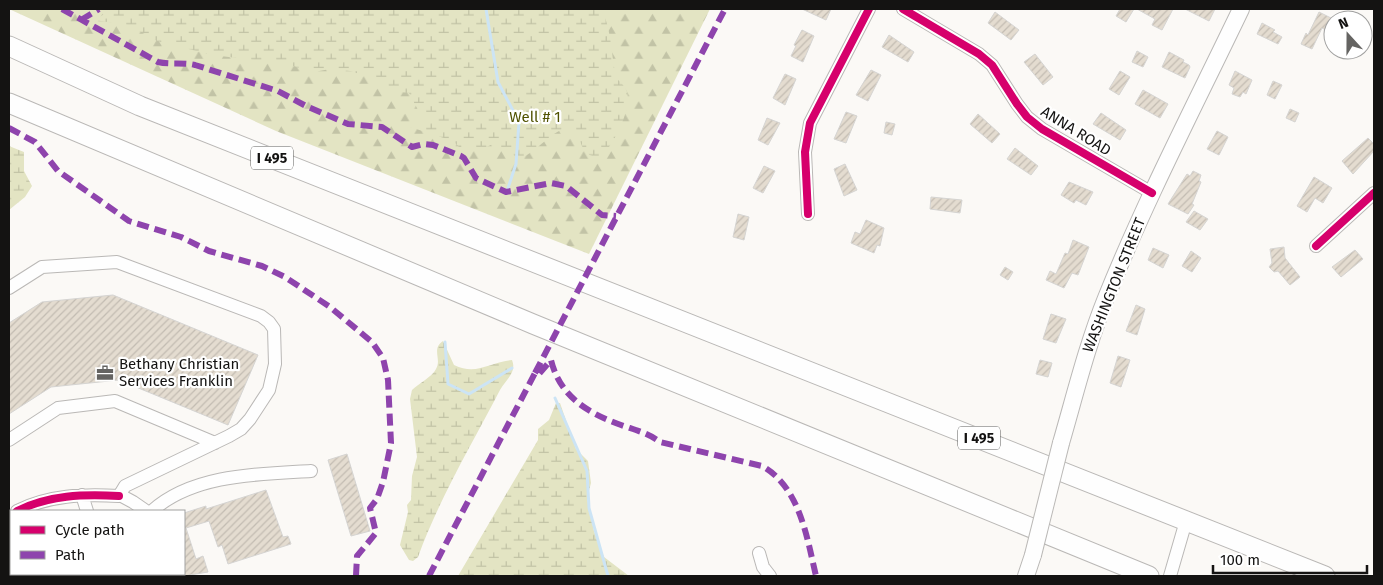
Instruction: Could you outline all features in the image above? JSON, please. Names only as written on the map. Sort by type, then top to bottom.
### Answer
[{"type":"highway","name":"I 495","points":[[9,46],[140,106],[538,262],[1324,576]]},
{"type":"highway","points":[[9,103],[533,324],[1149,576]]},
{"type":"main road","name":"WASHINGTON STREET","points":[[1026,576],[1061,444],[1097,323],[1152,192],[1241,9]]},
{"type":"street","points":[[808,214],[805,152],[810,123],[869,9]]},
{"type":"street","name":"ANNA ROAD","points":[[903,9],[979,54],[992,65],[1027,117],[1042,129],[1152,192]]},
{"type":"street","points":[[1316,246],[1374,194]]},
{"type":"street","points":[[9,288],[42,268],[118,262],[260,316],[269,322],[274,329],[276,364],[272,384],[266,397],[244,426],[215,443],[125,486],[119,496]]},
{"type":"street","points":[[9,440],[58,408],[115,401],[215,443]]},
{"type":"street","points":[[154,510],[173,497],[207,484],[241,477],[311,471]]},
{"type":"street","points":[[82,495],[87,510]]},
{"type":"street","points":[[19,510],[42,500],[82,495],[119,496],[134,502],[145,510]]},
{"type":"street","points":[[1170,576],[1186,521]]},
{"type":"street","points":[[760,553],[763,567],[770,576]]},
{"type":"green space","name":"Well # 1","points":[[9,9],[710,9],[589,254],[276,131]]},
{"type":"green space","points":[[113,9],[602,9],[609,33],[616,76],[627,92],[627,108],[616,137],[600,157],[587,153],[577,135],[567,127],[522,158],[493,144],[484,148],[461,149],[453,141],[407,126],[408,123],[426,121],[427,114],[418,110],[409,93],[399,92],[379,80],[350,71],[330,69],[314,72],[286,64],[212,55],[157,41],[128,25],[94,20]]},
{"type":"green space","points":[[9,146],[24,152],[24,171],[32,186],[25,197],[9,210]]},
{"type":"green space","points":[[443,341],[454,365],[462,368],[476,369],[512,360],[513,369],[456,472],[426,535],[418,557],[413,561],[409,560],[400,545],[408,512],[407,505],[411,500],[412,476],[417,457],[410,399],[412,390],[432,375],[436,369],[438,365],[438,347]]},
{"type":"green space","points":[[556,403],[560,403],[576,449],[588,461],[591,483],[587,498],[594,531],[604,557],[629,576],[458,576],[538,440],[538,429],[549,420]]},
{"type":"building","points":[[802,9],[831,9],[826,20]]},
{"type":"building","points":[[1120,9],[1134,9],[1126,22],[1116,16]]},
{"type":"building","points":[[1137,9],[1173,9],[1162,30],[1152,25],[1155,19]]},
{"type":"building","points":[[1185,9],[1215,9],[1209,21]]},
{"type":"building","points":[[995,12],[1019,30],[1011,40],[988,23]]},
{"type":"building","points":[[1319,12],[1323,14],[1323,29],[1312,49],[1301,44],[1306,33],[1308,35]]},
{"type":"building","points":[[1262,23],[1275,30],[1273,32],[1282,37],[1278,44],[1257,34]]},
{"type":"building","points":[[802,30],[814,36],[803,62],[791,56],[796,46],[794,45]]},
{"type":"building","points":[[889,35],[914,52],[908,62],[882,47]]},
{"type":"building","points":[[1137,51],[1148,57],[1143,67],[1132,62]]},
{"type":"building","points":[[1169,52],[1189,65],[1190,67],[1185,78],[1162,67]]},
{"type":"building","points":[[1035,54],[1053,77],[1043,85],[1024,62]]},
{"type":"building","points":[[871,70],[881,75],[868,101],[856,95]]},
{"type":"building","points":[[1120,71],[1130,77],[1119,95],[1109,89]]},
{"type":"building","points":[[1235,71],[1252,80],[1246,94],[1243,92],[1240,97],[1232,94],[1234,88],[1229,85]]},
{"type":"building","points":[[785,74],[796,79],[785,105],[773,98]]},
{"type":"building","points":[[1273,81],[1282,85],[1275,99],[1267,95]]},
{"type":"building","points":[[1143,90],[1168,104],[1160,118],[1135,104]]},
{"type":"building","points":[[1290,109],[1299,113],[1295,122],[1286,118]]},
{"type":"building","points":[[846,112],[857,116],[846,143],[834,139]]},
{"type":"building","points":[[1101,113],[1126,130],[1120,140],[1093,124]]},
{"type":"building","points":[[978,114],[1000,134],[992,143],[970,124]]},
{"type":"building","points":[[767,118],[780,123],[768,145],[758,140]]},
{"type":"building","points":[[886,122],[895,124],[892,135],[884,133]]},
{"type":"building","points":[[1217,131],[1228,137],[1219,155],[1207,149]]},
{"type":"building","points":[[1368,138],[1374,144],[1374,151],[1353,174],[1342,161]]},
{"type":"building","points":[[1015,148],[1038,166],[1031,175],[1007,159]]},
{"type":"building","points":[[845,164],[857,190],[844,196],[834,169]]},
{"type":"building","points":[[764,166],[775,171],[763,193],[753,188]]},
{"type":"building","points":[[1193,171],[1201,175],[1199,181],[1201,182],[1192,204],[1194,205],[1188,214],[1168,204],[1187,174],[1190,176]]},
{"type":"building","points":[[1314,177],[1332,188],[1323,203],[1315,198],[1307,212],[1297,206]]},
{"type":"building","points":[[1069,182],[1093,192],[1086,205],[1076,200],[1074,203],[1061,195]]},
{"type":"building","points":[[931,197],[962,200],[960,213],[930,209]]},
{"type":"building","points":[[1194,211],[1208,219],[1200,230],[1186,222]]},
{"type":"building","points":[[738,214],[749,217],[744,240],[733,237]]},
{"type":"building","points":[[866,220],[884,228],[880,246],[877,245],[874,253],[851,243],[855,232],[860,234]]},
{"type":"building","points":[[1073,240],[1089,247],[1078,275],[1072,273],[1064,288],[1046,280],[1050,271],[1056,274],[1065,253],[1068,254]]},
{"type":"building","points":[[1284,247],[1285,258],[1300,277],[1290,285],[1278,271],[1274,272],[1269,267],[1272,263],[1270,249]]},
{"type":"building","points":[[1153,248],[1169,255],[1163,268],[1148,260]]},
{"type":"building","points":[[1355,250],[1363,259],[1341,277],[1332,267]]},
{"type":"building","points":[[1191,251],[1201,258],[1192,272],[1182,266]]},
{"type":"building","points":[[1005,267],[1013,272],[1008,280],[1000,275]]},
{"type":"building","points":[[113,295],[258,355],[228,425],[119,380],[51,387],[9,414],[9,323],[42,302]]},
{"type":"building","points":[[1136,305],[1145,309],[1137,335],[1126,331]]},
{"type":"building","points":[[1051,314],[1066,319],[1056,343],[1043,339]]},
{"type":"building","points":[[1118,356],[1130,360],[1121,387],[1110,383]]},
{"type":"building","points":[[1040,360],[1052,363],[1048,377],[1036,374]]},
{"type":"building","points":[[347,454],[370,531],[351,536],[328,460]]},
{"type":"building","points":[[266,490],[283,537],[288,536],[291,544],[228,564],[222,545],[218,547],[209,521],[186,528],[196,559],[203,556],[208,572],[184,576],[185,513],[206,506],[206,509]]},
{"type":"waterway","points":[[486,9],[498,82],[519,122],[516,164],[508,188]]},
{"type":"waterway","points":[[445,342],[448,384],[469,394],[512,368]]},
{"type":"waterway","points":[[555,398],[587,471],[589,508],[608,576]]},
{"type":"marked path","points":[[62,9],[158,62],[195,65],[278,91],[306,106],[348,124],[382,127],[412,147],[424,144],[433,145],[461,156],[476,178],[506,192],[551,183],[566,186],[602,215],[616,216]]},
{"type":"marked path","points":[[81,20],[99,9]]},
{"type":"marked path","points":[[535,373],[725,9]]},
{"type":"marked path","points":[[9,128],[35,142],[58,171],[129,221],[181,237],[209,251],[262,266],[285,277],[330,307],[372,342],[383,358],[388,380],[391,443],[383,482],[377,499],[370,508],[376,533],[357,556],[356,576]]},
{"type":"marked path","points":[[429,576],[535,373],[539,374],[551,360],[555,373],[568,394],[597,415],[646,434],[660,442],[762,466],[775,475],[785,487],[800,515],[816,576]]},
{"type":"cycle path","points":[[808,214],[805,152],[810,123],[869,9]]},
{"type":"cycle path","points":[[903,9],[979,54],[992,65],[1027,117],[1042,129],[1152,193]]},
{"type":"cycle path","points":[[1316,246],[1374,193]]},
{"type":"cycle path","points":[[19,510],[41,502],[66,497],[92,495],[119,496]]},
{"type":"place","name":"Bethany Christian Services Franklin","points":[[105,373]]}]
